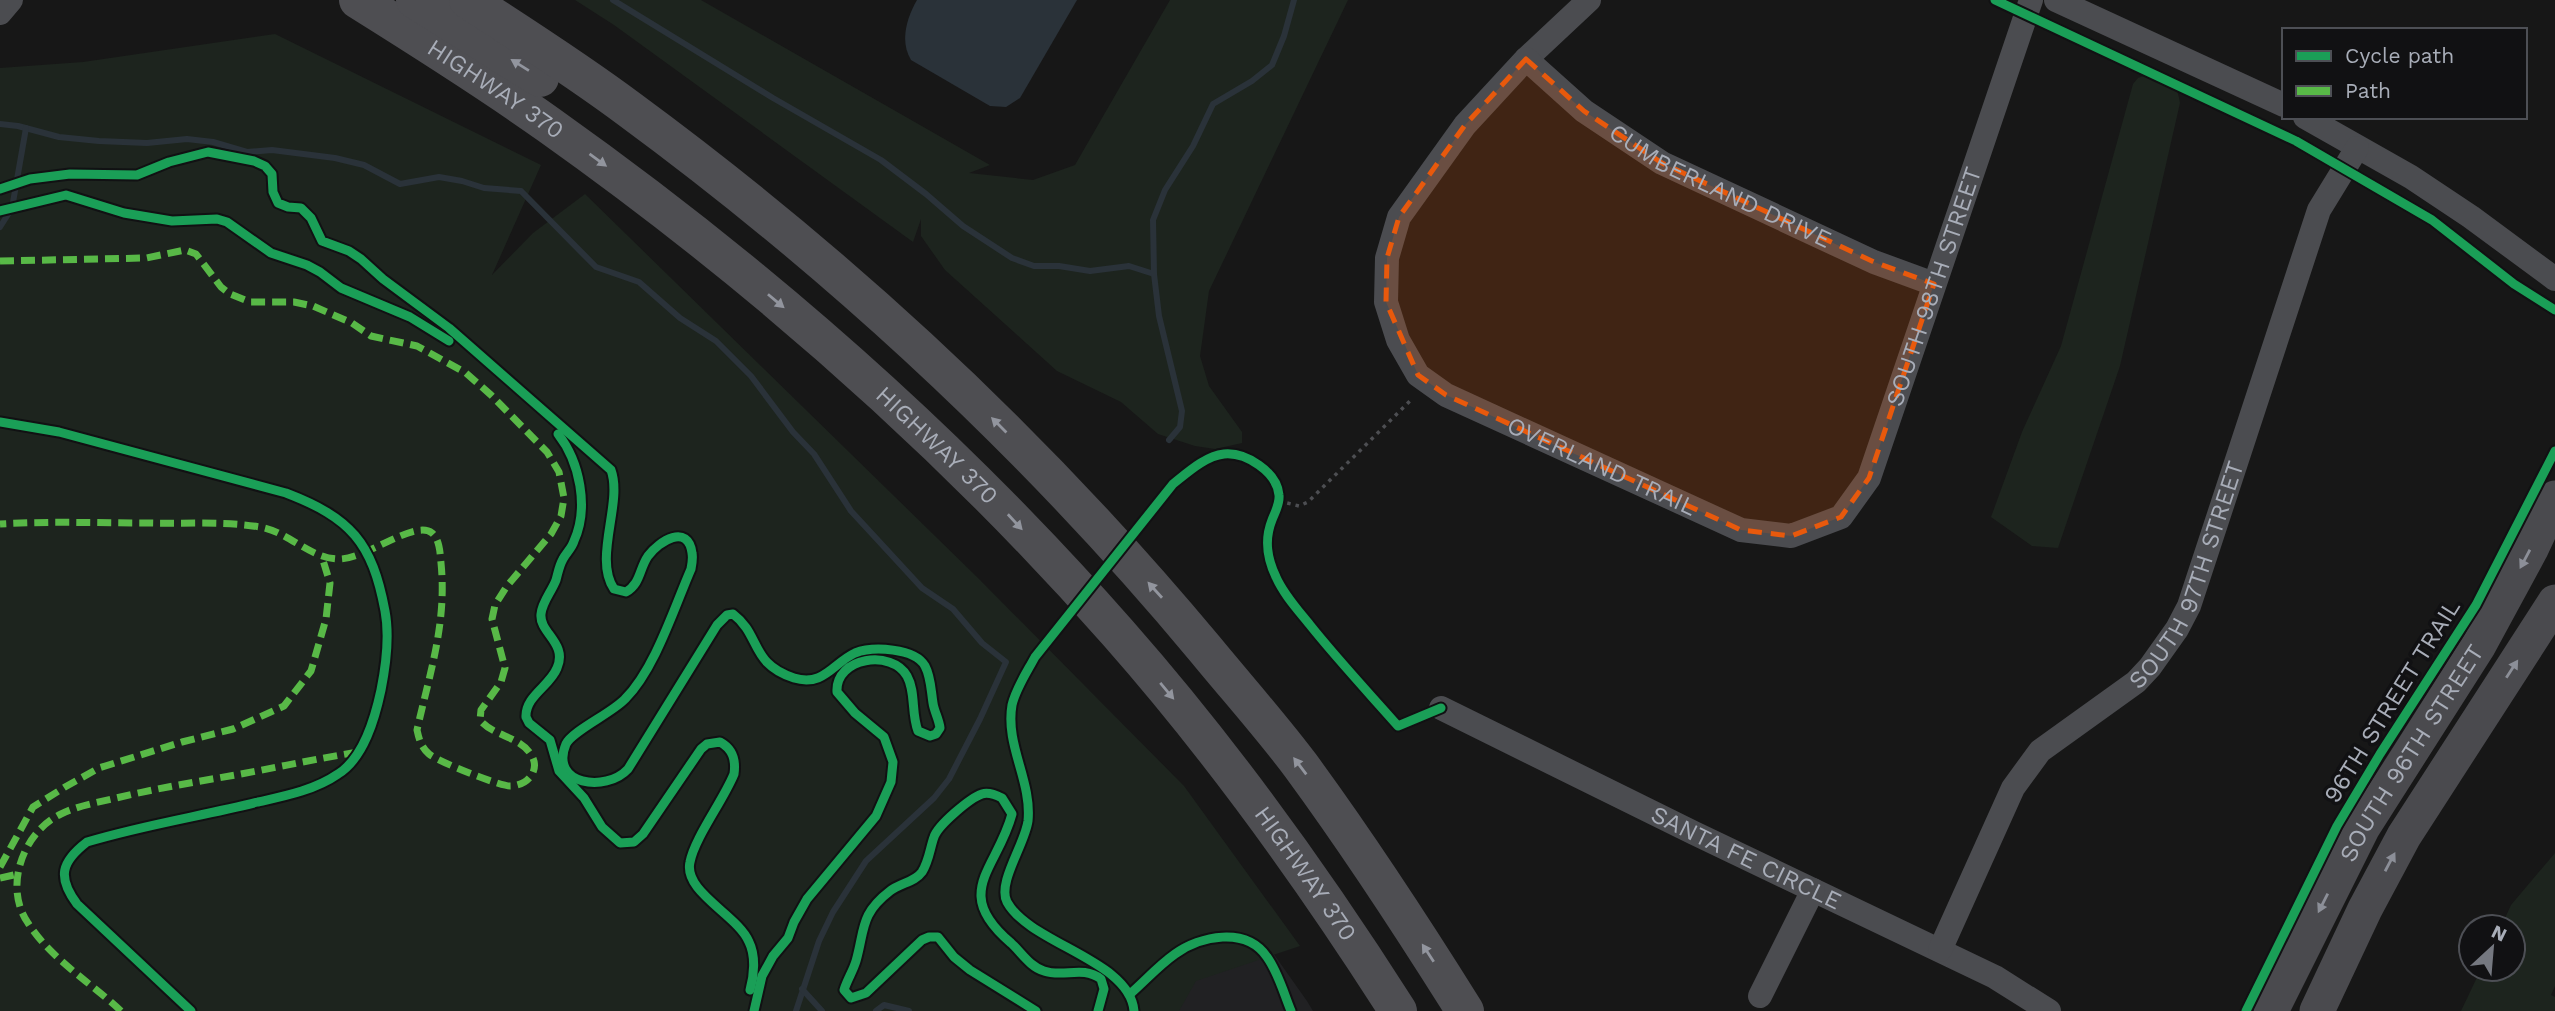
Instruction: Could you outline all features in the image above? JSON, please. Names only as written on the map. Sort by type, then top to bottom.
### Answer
[{"type":"highway","name":"HIGHWAY 370","points":[[358,0],[504,94],[635,188],[729,261],[837,352],[917,425],[1004,511],[1109,623],[1180,707],[1301,864],[1398,1011]]},
{"type":"highway","points":[[415,0],[573,98],[688,154]]},
{"type":"highway","points":[[468,0],[628,108],[855,291],[941,368],[1076,502],[1166,602],[1299,764],[1373,870],[1465,1011]]},
{"type":"highway","points":[[508,0],[628,108]]},
{"type":"main road","name":"SOUTH 96TH STREET","points":[[2271,1011],[2363,827],[2479,645],[2531,550],[2555,498]]},
{"type":"main road","name":"SOUTH 96TH STREET","points":[[2317,1011],[2365,909],[2404,836],[2555,602]]},
{"type":"street","points":[[0,12],[11,0]]},
{"type":"street","points":[[1423,379],[1398,340],[1386,302],[1387,258],[1399,217],[1465,125],[1526,59],[1589,0]]},
{"type":"street","name":"SOUTH 98TH STREET","points":[[1791,536],[1841,517],[1869,478],[2031,0]]},
{"type":"street","points":[[2056,0],[2282,104]]},
{"type":"street","name":"CUMBERLAND DRIVE","points":[[1526,59],[1584,110],[1662,163],[1874,262],[1934,284]]},
{"type":"street","points":[[2308,119],[2411,177],[2555,279]]},
{"type":"street","name":"SOUTH 97TH STREET","points":[[1940,950],[2013,788],[2026,768],[2040,751],[2136,682],[2164,651],[2189,606],[2319,210],[2357,148]]},
{"type":"street","name":"OVERLAND TRAIL","points":[[1423,379],[1446,395],[1741,530],[1791,536]]},
{"type":"street","name":"SANTA FE CIRCLE","points":[[1441,708],[1996,977],[2049,1011]]},
{"type":"street","points":[[1760,996],[1813,890]]},
{"type":"path","points":[[1278,485],[1278,504],[1299,506],[1308,502],[1423,379]]},
{"type":"path","points":[[1129,994],[1177,952],[1220,936],[1235,937],[1246,940],[1267,956],[1291,1011]]},
{"type":"highlighted area","points":[[1526,59],[1584,111],[1662,163],[1874,262],[1934,284],[1869,478],[1841,517],[1791,536],[1741,530],[1446,395],[1418,375],[1386,302],[1387,258],[1399,217],[1465,125]]},
{"type":"shaded area","points":[[575,0],[701,0],[990,165],[969,173],[1033,180],[1075,165],[1170,0],[1348,0],[1209,291],[1200,356],[1209,386],[1242,432],[1242,443],[1215,449],[1195,446],[1158,434],[1121,402],[1057,371],[945,270],[921,236],[921,219],[913,242],[614,25]]},
{"type":"shaded area","points":[[917,0],[1077,0],[1020,98],[1006,107],[990,106],[911,60],[905,38],[910,15]]},
{"type":"shaded area","points":[[275,34],[541,165],[492,275],[533,233],[585,194],[979,579],[1184,786],[1300,946],[1196,981],[1179,1011],[0,1011],[0,68],[83,62]]},
{"type":"shaded area","points":[[2149,74],[2171,82],[2180,103],[2120,366],[2058,548],[2032,546],[1991,517],[2022,432],[2061,346],[2133,84],[2138,78]]},
{"type":"shaded area","points":[[1202,853],[1307,1001],[1313,1011],[1145,1011]]},
{"type":"shaded area","points":[[2555,853],[2555,986],[2551,995],[2555,997],[2555,1011],[2461,1011],[2474,983],[2527,983],[2527,913],[2507,913],[2511,905]]},
{"type":"waterway","points":[[613,0],[773,98],[881,160],[963,226],[1012,258],[1034,266],[1059,266],[1090,271],[1129,266],[1154,274]]},
{"type":"waterway","points":[[1169,440],[1180,427],[1182,411],[1159,316],[1154,274],[1153,220],[1165,190],[1193,146],[1213,104],[1252,81],[1272,65],[1294,0]]},
{"type":"waterway","points":[[0,124],[59,137],[99,141],[147,143],[187,139],[213,142],[247,152],[272,150],[335,158],[364,165],[400,184],[439,177],[484,188],[521,191],[596,267],[639,282],[680,318],[716,341],[751,376],[793,432],[814,454],[851,511],[922,588],[953,609],[982,643],[1006,662],[949,779],[934,798],[866,861],[833,912],[819,941],[796,1011]]},
{"type":"waterway","points":[[0,227],[12,208],[26,128]]},
{"type":"waterway","points":[[802,989],[822,1011]]},
{"type":"waterway","points":[[876,1011],[884,1005],[909,1011]]},
{"type":"marked path","points":[[0,261],[146,258],[185,250],[196,254],[221,287],[230,294],[250,302],[294,302],[313,306],[352,323],[371,336],[417,346],[466,373],[491,395],[547,452],[559,472],[564,498],[561,516],[551,534],[507,586],[495,605],[492,619],[505,668],[501,682],[481,710],[480,720],[485,725],[525,747],[533,759],[534,770],[522,783],[504,785],[468,773],[434,757],[421,743],[417,730],[436,647],[442,606],[440,551],[437,539],[432,533],[414,531],[349,558],[338,559],[308,550],[270,530],[246,525],[74,522],[0,524]]},
{"type":"marked path","points":[[0,867],[33,807],[65,787],[99,768],[233,729],[284,706],[311,671],[326,619],[330,583],[322,557]]},
{"type":"marked path","points":[[121,1011],[48,948],[37,936],[21,909],[17,877],[27,847],[36,834],[61,814],[86,805],[162,788],[358,752]]},
{"type":"marked path","points":[[0,878],[18,874]]},
{"type":"cycle path","points":[[1995,0],[2296,141],[2432,220],[2514,284],[2555,310]]},
{"type":"cycle path","points":[[0,189],[30,179],[70,174],[137,175],[169,162],[208,152],[254,161],[265,166],[272,174],[273,192],[278,203],[301,208],[311,218],[322,241],[349,251],[361,259],[383,279],[449,328],[611,470],[614,498],[606,562],[614,589],[626,592],[631,588],[648,556],[659,545],[673,538],[685,539],[692,553],[691,569],[655,655],[646,672],[625,699],[576,733],[566,744],[563,758],[565,769],[572,776],[582,781],[607,781],[628,769],[717,625],[727,615],[733,614],[742,622],[770,665],[794,678],[804,680],[821,677],[847,657],[863,651],[893,650],[920,660],[928,675],[940,728],[936,734],[930,736],[918,731],[910,682],[900,668],[889,662],[866,661],[854,664],[839,680],[837,692],[855,713],[884,737],[893,762],[891,782],[876,816],[807,899],[788,938],[773,956],[762,976],[754,1011]]},
{"type":"cycle path","points":[[0,211],[66,195],[124,213],[172,221],[217,219],[227,222],[271,253],[307,265],[341,288],[410,317],[449,341]]},
{"type":"cycle path","points":[[0,422],[59,432],[286,493],[308,502],[327,512],[355,536],[365,550],[380,587],[387,641],[381,690],[372,725],[361,748],[347,767],[329,780],[300,792],[87,842],[67,863],[66,886],[77,904],[191,1011]]},
{"type":"cycle path","points":[[558,434],[577,471],[581,514],[573,544],[562,562],[541,614],[544,627],[559,652],[557,668],[529,703],[526,717],[529,723],[550,740],[559,771],[584,798],[602,827],[620,843],[634,842],[643,834],[701,749],[707,744],[720,742],[728,748],[734,760],[734,774],[697,842],[690,862],[690,873],[703,893],[734,922],[749,942],[754,966],[750,990]]},
{"type":"cycle path","name":"96TH STREET TRAIL","points":[[2246,1011],[2337,826],[2476,605],[2555,451]]},
{"type":"cycle path","points":[[1134,1011],[1128,993],[1116,978],[1036,930],[1019,917],[1007,902],[1005,894],[1008,874],[1028,821],[1026,792],[1012,734],[1012,705],[1035,657],[1173,484],[1203,461],[1224,454],[1242,456],[1267,471],[1277,487],[1279,498],[1268,535],[1269,556],[1279,584],[1291,602],[1398,726],[1441,708]]},
{"type":"cycle path","points":[[1036,1011],[970,970],[954,957],[938,937],[922,940],[866,993],[851,998],[844,990],[856,961],[865,923],[873,907],[890,891],[922,872],[937,832],[955,812],[982,794],[1002,798],[1012,814],[983,880],[981,895],[984,909],[993,925],[1039,969],[1051,973],[1087,973],[1101,979],[1104,989],[1098,1011]]},
{"type":"cycle path","points":[[1130,994],[1163,963],[1185,948],[1210,939],[1235,938],[1258,947],[1267,957],[1278,976],[1291,1011]]}]
